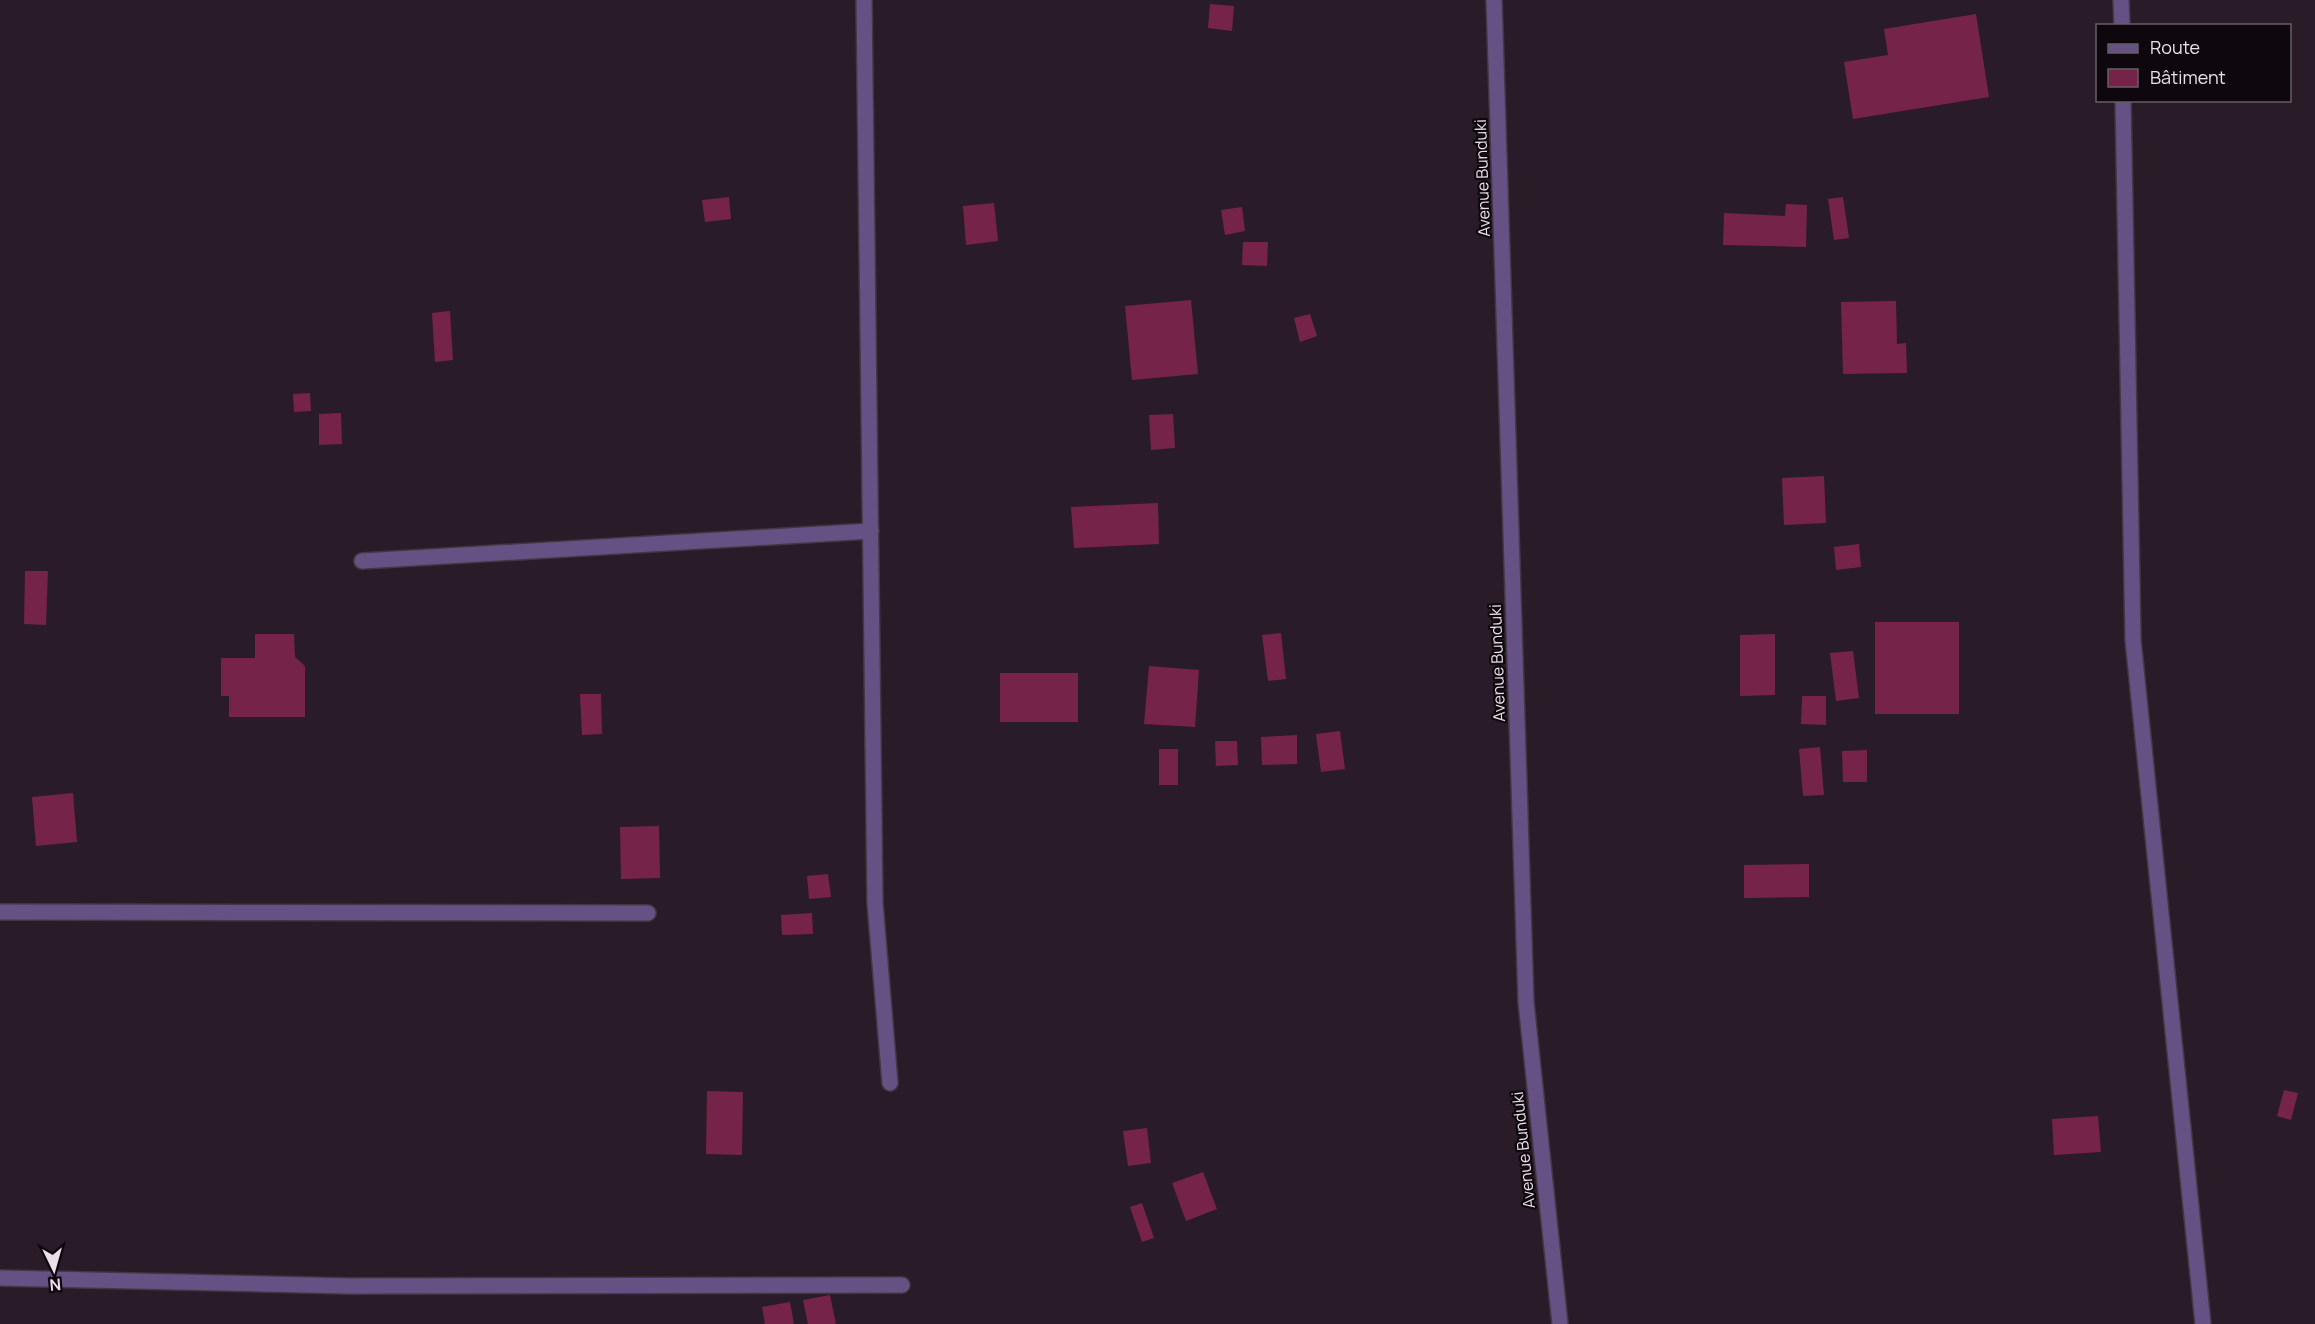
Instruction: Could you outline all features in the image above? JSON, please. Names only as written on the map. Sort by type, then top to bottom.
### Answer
[{"type":"street","points":[[864,0],[875,903],[890,1083]]},
{"type":"street","name":"Avenue Bunduki","points":[[1494,0],[1526,1002],[1560,1324]]},
{"type":"street","points":[[2121,0],[2122,24]]},
{"type":"street","points":[[2123,102],[2133,640],[2203,1324]]},
{"type":"street","points":[[362,561],[871,531]]},
{"type":"street","points":[[0,912],[648,913]]},
{"type":"street","points":[[0,1278],[349,1286],[902,1285]]},
{"type":"building","points":[[1210,4],[1234,6],[1232,31],[1208,28]]},
{"type":"building","points":[[1976,14],[1989,97],[1853,119],[1844,62],[1888,55],[1884,29]]},
{"type":"building","points":[[729,197],[731,219],[705,222],[702,200]]},
{"type":"building","points":[[1843,197],[1849,238],[1834,240],[1828,199]]},
{"type":"building","points":[[994,203],[998,241],[966,245],[963,206]]},
{"type":"building","points":[[1786,204],[1807,205],[1806,247],[1723,245],[1724,213],[1785,216]]},
{"type":"building","points":[[1242,207],[1245,231],[1225,235],[1221,210]]},
{"type":"building","points":[[1243,242],[1268,242],[1267,266],[1242,265]]},
{"type":"building","points":[[1191,300],[1198,374],[1132,380],[1125,306]]},
{"type":"building","points":[[1896,301],[1897,344],[1906,343],[1907,373],[1843,374],[1841,302]]},
{"type":"building","points":[[450,311],[453,360],[435,362],[432,313]]},
{"type":"building","points":[[1310,314],[1317,336],[1300,342],[1294,318]]},
{"type":"building","points":[[310,393],[311,411],[294,412],[293,394]]},
{"type":"building","points":[[341,413],[342,444],[319,445],[319,414]]},
{"type":"building","points":[[1173,414],[1175,448],[1151,450],[1149,415]]},
{"type":"building","points":[[1824,476],[1826,523],[1784,525],[1782,478]]},
{"type":"building","points":[[1158,503],[1159,544],[1074,548],[1071,507]]},
{"type":"building","points":[[1859,544],[1861,567],[1836,570],[1834,547]]},
{"type":"building","points":[[25,571],[48,571],[46,625],[24,624]]},
{"type":"building","points":[[1875,622],[1959,622],[1959,714],[1875,714]]},
{"type":"building","points":[[1281,633],[1286,679],[1268,681],[1262,635]]},
{"type":"building","points":[[255,634],[294,634],[295,657],[305,666],[305,717],[229,717],[229,696],[221,696],[221,658],[255,658]]},
{"type":"building","points":[[1775,634],[1775,695],[1740,696],[1740,635]]},
{"type":"building","points":[[1853,651],[1859,698],[1836,701],[1830,653]]},
{"type":"building","points":[[1149,666],[1199,670],[1195,727],[1144,724]]},
{"type":"building","points":[[1000,673],[1078,673],[1078,722],[1000,722]]},
{"type":"building","points":[[580,694],[601,694],[602,734],[582,735]]},
{"type":"building","points":[[1802,696],[1826,696],[1826,725],[1801,724]]},
{"type":"building","points":[[1340,731],[1345,769],[1321,772],[1316,734]]},
{"type":"building","points":[[1297,735],[1297,764],[1262,765],[1261,737]]},
{"type":"building","points":[[1215,741],[1237,741],[1238,765],[1216,766]]},
{"type":"building","points":[[1820,747],[1824,795],[1803,796],[1799,749]]},
{"type":"building","points":[[1159,749],[1178,749],[1178,785],[1159,785]]},
{"type":"building","points":[[1867,750],[1867,782],[1843,782],[1842,751]]},
{"type":"building","points":[[73,793],[77,842],[36,846],[32,797]]},
{"type":"building","points":[[659,826],[660,878],[621,879],[620,827]]},
{"type":"building","points":[[1809,864],[1809,897],[1744,898],[1744,865]]},
{"type":"building","points":[[828,874],[831,897],[809,899],[807,876]]},
{"type":"building","points":[[812,913],[813,934],[782,935],[781,915]]},
{"type":"building","points":[[2284,1090],[2298,1093],[2291,1120],[2277,1116]]},
{"type":"building","points":[[707,1091],[743,1092],[742,1155],[706,1154]]},
{"type":"building","points":[[2098,1116],[2101,1152],[2054,1155],[2052,1119]]},
{"type":"building","points":[[1147,1128],[1151,1163],[1128,1166],[1123,1131]]},
{"type":"building","points":[[1203,1172],[1217,1209],[1186,1221],[1172,1183]]},
{"type":"building","points":[[1142,1203],[1154,1238],[1142,1242],[1130,1207]]},
{"type":"building","points":[[830,1295],[836,1324],[808,1324],[803,1300]]},
{"type":"building","points":[[790,1302],[794,1324],[765,1324],[762,1307]]}]
